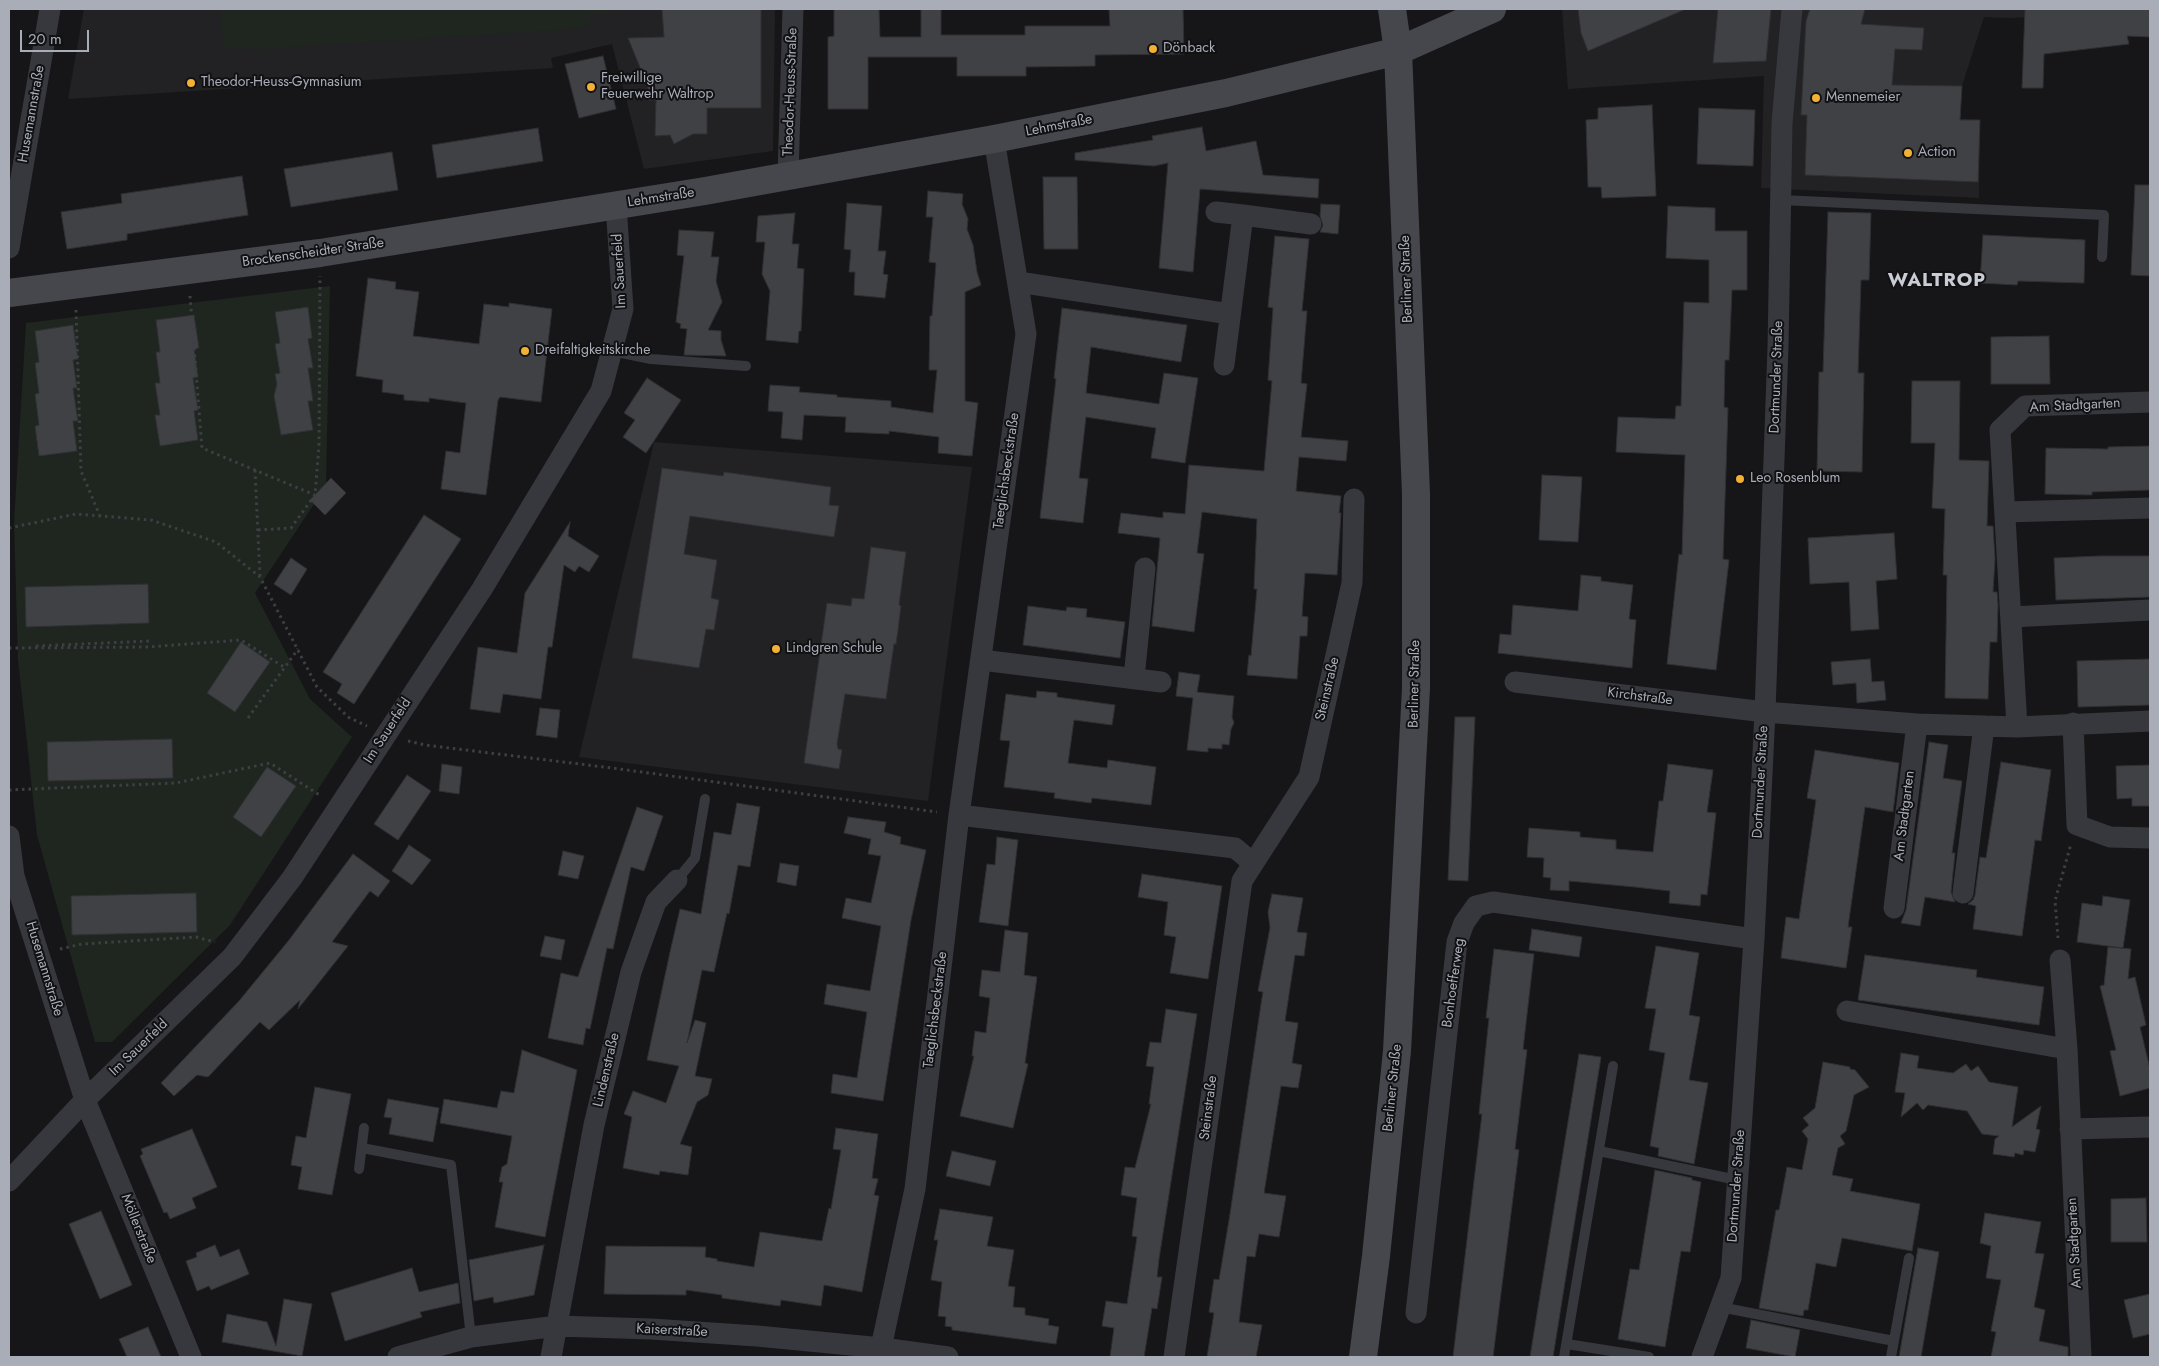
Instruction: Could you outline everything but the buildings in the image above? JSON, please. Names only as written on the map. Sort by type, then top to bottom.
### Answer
[{"type":"street","name":"Husemannstraße","points":[[9,248],[50,9]]},
{"type":"street","name":"Theodor-Heuss-Straße","points":[[788,176],[793,9]]},
{"type":"street","name":"Berliner Straße","points":[[1363,1357],[1376,1256],[1397,1051],[1416,688],[1416,494],[1398,51],[1392,9]]},
{"type":"street","name":"Lehmstraße","points":[[616,205],[994,139],[1226,93],[1398,51],[1492,9]]},
{"type":"street","name":"Dortmunder Straße","points":[[1702,1357],[1731,1278],[1754,939],[1765,712],[1778,347],[1782,123],[1792,9]]},
{"type":"street","name":"Taeglichsbeckstraße","points":[[881,1352],[915,1189],[959,815],[1026,334],[994,139]]},
{"type":"street","name":"Brockenscheidter Straße","points":[[9,293],[320,253],[616,205]]},
{"type":"street","name":"Im Sauerfeld","points":[[9,1181],[85,1100],[232,957],[292,878],[482,589],[601,391],[623,309],[616,205]]},
{"type":"street","points":[[1216,212],[1311,224]]},
{"type":"street","points":[[1224,365],[1243,215]]},
{"type":"street","points":[[1018,282],[1230,314]]},
{"type":"street","name":"Am Stadtgarten","points":[[2017,727],[2000,430],[2025,406],[2150,402]]},
{"type":"street","name":"Steinstraße","points":[[1174,1357],[1242,881],[1309,777],[1352,583],[1354,499]]},
{"type":"street","points":[[2005,512],[2150,508]]},
{"type":"street","points":[[1134,678],[1145,568]]},
{"type":"street","points":[[2011,617],[2150,610]]},
{"type":"street","points":[[981,660],[1161,682]]},
{"type":"street","name":"Kirchstraße","points":[[1514,682],[1765,712]]},
{"type":"street","points":[[1765,712],[1917,724],[2017,727],[2150,721]]},
{"type":"street","points":[[2073,723],[2077,824],[2110,837],[2150,838]]},
{"type":"street","name":"Am Stadtgarten","points":[[1894,908],[1917,724]]},
{"type":"street","points":[[1963,893],[1984,726]]},
{"type":"street","points":[[959,815],[1235,848],[1253,863]]},
{"type":"street","name":"Husemannstraße","points":[[9,836],[14,876],[85,1100]]},
{"type":"street","name":"Lindenstraße","points":[[551,1357],[594,1125],[631,972],[656,902],[677,880]]},
{"type":"street","name":"Bonhoefferweg","points":[[1416,1313],[1457,942],[1464,923],[1476,906],[1494,902],[1754,939]]},
{"type":"street","name":"Am Stadtgarten","points":[[2060,960],[2067,1049],[2080,1357]]},
{"type":"street","points":[[1847,1011],[2067,1049]]},
{"type":"street","name":"Möllerstraße","points":[[85,1100],[191,1357]]},
{"type":"street","points":[[2070,1129],[2150,1127]]},
{"type":"street","name":"Kaiserstraße","points":[[398,1357],[471,1337],[558,1326],[660,1330],[948,1357]]},
{"type":"lane","points":[[1781,200],[2104,215],[2102,257]]},
{"type":"lane","points":[[612,351],[651,359],[746,366]]},
{"type":"lane","name":"Lindenstraße","points":[[677,880],[694,858],[706,799]]},
{"type":"lane","points":[[1564,1357],[1613,1066]]},
{"type":"lane","points":[[358,1170],[364,1128]]},
{"type":"lane","points":[[362,1148],[451,1165],[471,1337]]},
{"type":"lane","points":[[1599,1151],[1737,1180]]},
{"type":"lane","points":[[1891,1357],[1909,1258]]},
{"type":"lane","points":[[1720,1307],[1894,1341]]},
{"type":"lane","points":[[1566,1344],[1649,1357]]},
{"type":"path","points":[[258,530],[291,528],[315,495],[319,445],[320,253]]},
{"type":"path","points":[[188,270],[202,448],[315,495]]},
{"type":"path","points":[[75,284],[81,471],[100,516]]},
{"type":"path","points":[[254,470],[260,577]]},
{"type":"path","points":[[9,528],[76,514],[151,520],[216,542],[260,577],[317,687],[348,717],[386,735],[425,745],[612,768],[959,815]]},
{"type":"path","points":[[9,648],[148,648],[241,640],[284,668]]},
{"type":"path","points":[[9,648],[150,641]]},
{"type":"path","points":[[248,718],[298,649]]},
{"type":"path","points":[[9,790],[176,783],[270,763],[338,807]]},
{"type":"path","points":[[2060,960],[2055,901],[2077,824]]},
{"type":"path","points":[[40,954],[82,944],[196,937],[219,944],[232,957]]},
{"type":"shaded area","name":"Theodor-Heuss-Gymnasium","points":[[84,9],[775,9],[773,151],[644,169],[612,44],[551,58],[553,68],[68,99]]},
{"type":"shaded area","points":[[221,9],[612,9],[612,13],[589,14],[589,25],[575,29],[261,49],[223,48]]},
{"type":"shaded area","points":[[1562,9],[2111,9],[2046,16],[1984,17],[1962,86],[1960,119],[1980,120],[1979,198],[1761,188],[1764,76],[1568,89]]},
{"type":"shaded area","points":[[330,286],[326,486],[255,593],[310,699],[352,737],[230,925],[112,1042],[95,1042],[37,835],[18,659],[14,522],[26,323]]},
{"type":"shaded area","name":"Lindgren Schule","points":[[654,442],[972,467],[928,801],[579,757]]},
{"type":"place","name":"Dönback","points":[[1153,49]]},
{"type":"place","name":"Theodor-Heuss-Gymnasium","points":[[191,83]]},
{"type":"place","name":"Freiwillige Feuerwehr Waltrop","points":[[591,87]]},
{"type":"place","name":"Mennemeier","points":[[1816,98]]},
{"type":"place","name":"Action","points":[[1908,153]]},
{"type":"place","name":"Dreifaltigkeitskirche","points":[[525,351]]},
{"type":"place","name":"Leo Rosenblum","points":[[1740,479]]},
{"type":"place","name":"Lindgren Schule","points":[[776,649]]},
{"type":"district","name":"WALTROP","points":[[1937,281]]}]
